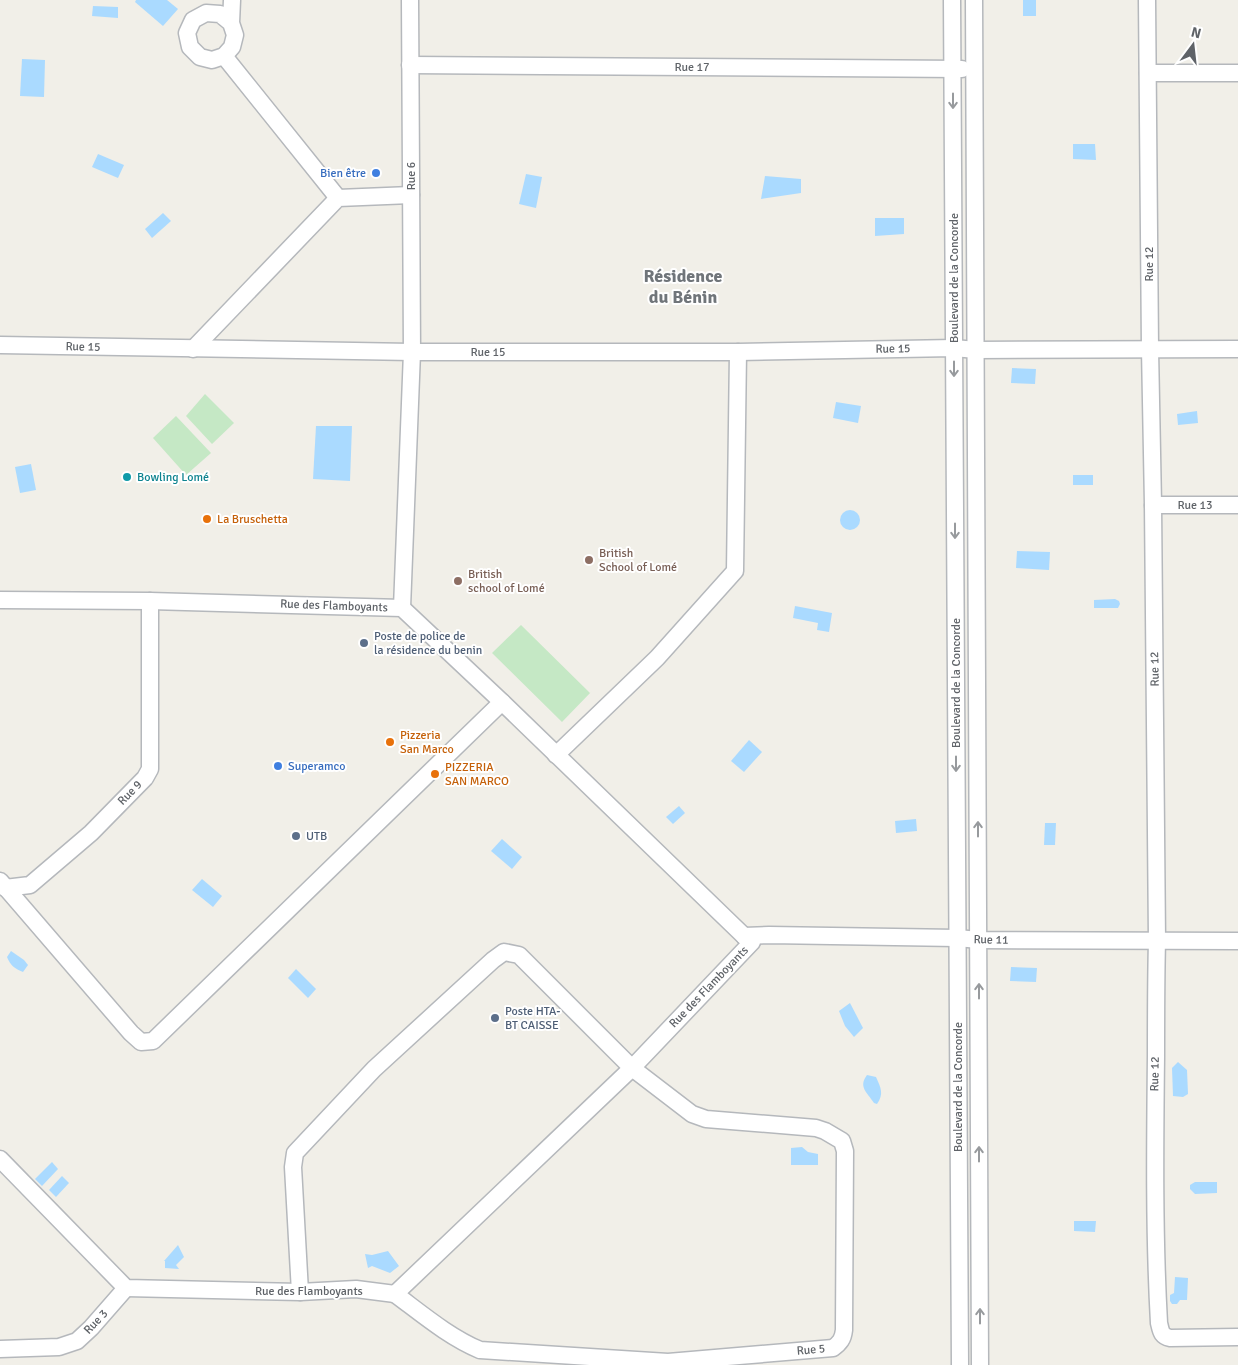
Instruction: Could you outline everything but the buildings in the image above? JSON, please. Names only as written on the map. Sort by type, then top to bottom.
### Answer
[{"type":"street","points":[[231,23],[220,14],[206,13],[193,20],[187,33],[190,47],[200,57],[212,60],[224,56],[232,46],[235,35],[231,23],[232,0]]},
{"type":"street","name":"Rue 6","points":[[402,608],[412,352],[410,0]]},
{"type":"street","name":"Boulevard de la Concorde","points":[[952,0],[960,1365]]},
{"type":"street","name":"Boulevard de la Concorde","points":[[974,0],[980,1365]]},
{"type":"street","name":"Rue 12","points":[[1147,0],[1157,941],[1155,1138],[1159,1323],[1162,1334],[1170,1338],[1238,1337]]},
{"type":"street","points":[[224,56],[338,198]]},
{"type":"street","name":"Rue 17","points":[[410,65],[953,68],[975,70]]},
{"type":"street","points":[[1148,74],[1238,73]]},
{"type":"street","points":[[193,349],[338,198],[411,195]]},
{"type":"street","name":"Rue 15","points":[[0,345],[412,352],[738,352],[954,348],[976,350],[1238,349]]},
{"type":"street","points":[[556,754],[657,658],[735,571],[738,352]]},
{"type":"street","name":"Rue 13","points":[[1153,505],[1238,504]]},
{"type":"street","name":"Rue des Flamboyants","points":[[0,600],[150,601],[402,608],[752,942],[632,1068],[395,1294],[356,1289],[300,1292],[126,1288]]},
{"type":"street","name":"Rue 9","points":[[3,884],[30,885],[91,833],[145,778],[150,769],[150,601]]},
{"type":"street","points":[[3,884],[131,1033],[140,1042],[153,1041],[502,702]]},
{"type":"street","name":"Rue 11","points":[[744,936],[958,938],[978,940],[1238,941]]},
{"type":"street","points":[[300,1292],[293,1167],[295,1153],[374,1069],[504,952],[519,955],[632,1068]]},
{"type":"street","name":"Rue 5","points":[[395,1294],[459,1340],[480,1350],[668,1362],[833,1348],[840,1343],[843,1339],[844,1320],[846,1151],[842,1141],[816,1128],[706,1119],[692,1114],[632,1068]]},
{"type":"street","points":[[0,1159],[126,1288]]},
{"type":"street","name":"Rue 3","points":[[0,1349],[59,1347],[77,1341],[92,1328],[126,1288]]},
{"type":"green space","points":[[205,394],[234,423],[212,444],[186,416]]},
{"type":"green space","points":[[176,416],[211,453],[186,475],[153,438]]},
{"type":"green space","points":[[521,625],[590,693],[592,691],[562,722],[492,653]]},
{"type":"water","points":[[136,0],[167,0],[178,9],[163,26],[135,2]]},
{"type":"water","points":[[1023,0],[1036,0],[1036,16],[1023,16]]},
{"type":"water","points":[[93,6],[118,7],[118,18],[92,16]]},
{"type":"water","points":[[22,59],[45,60],[44,97],[20,96]]},
{"type":"water","points":[[1073,144],[1095,144],[1096,160],[1073,159]]},
{"type":"water","points":[[98,154],[124,165],[118,178],[92,167]]},
{"type":"water","points":[[526,174],[542,177],[536,208],[519,204]]},
{"type":"water","points":[[765,176],[801,179],[801,193],[761,199]]},
{"type":"water","points":[[163,213],[171,221],[152,238],[145,229]]},
{"type":"water","points":[[875,218],[904,218],[904,234],[875,236]]},
{"type":"water","points":[[1012,368],[1036,369],[1035,384],[1011,383]]},
{"type":"water","points":[[836,402],[861,406],[858,423],[833,418]]},
{"type":"water","points":[[1197,411],[1198,423],[1178,425],[1177,414]]},
{"type":"water","points":[[316,426],[352,426],[350,481],[313,479]]},
{"type":"water","points":[[31,464],[36,490],[20,493],[15,467]]},
{"type":"water","points":[[1073,475],[1093,475],[1093,485],[1073,485]]},
{"type":"water","points":[[850,510],[857,513],[860,520],[857,527],[850,530],[843,527],[840,520],[843,513]]},
{"type":"water","points":[[1017,551],[1050,552],[1049,570],[1016,568]]},
{"type":"water","points":[[1115,599],[1120,604],[1118,608],[1094,608],[1094,600]]},
{"type":"water","points":[[795,606],[832,613],[829,632],[817,630],[818,623],[793,618]]},
{"type":"water","points":[[749,740],[762,752],[744,772],[731,761]]},
{"type":"water","points":[[679,806],[685,813],[673,824],[666,817]]},
{"type":"water","points":[[916,819],[917,831],[896,833],[895,821]]},
{"type":"water","points":[[1045,823],[1056,823],[1055,845],[1044,845]]},
{"type":"water","points":[[502,839],[522,857],[512,869],[491,851]]},
{"type":"water","points":[[202,879],[222,896],[213,907],[192,890]]},
{"type":"water","points":[[11,951],[28,965],[23,972],[13,966],[8,960],[7,957]]},
{"type":"water","points":[[1011,967],[1037,968],[1036,982],[1010,981]]},
{"type":"water","points":[[296,969],[316,989],[308,998],[288,978]]},
{"type":"water","points":[[850,1003],[863,1028],[854,1037],[845,1026],[839,1011]]},
{"type":"water","points":[[1178,1062],[1187,1070],[1188,1094],[1183,1097],[1173,1096],[1172,1068]]},
{"type":"water","points":[[867,1075],[876,1077],[879,1084],[881,1094],[877,1104],[874,1103],[863,1086]]},
{"type":"water","points":[[802,1147],[808,1152],[818,1154],[818,1165],[791,1165],[791,1148]]},
{"type":"water","points":[[52,1162],[58,1169],[42,1186],[35,1179]]},
{"type":"water","points":[[62,1176],[69,1183],[56,1197],[49,1190]]},
{"type":"water","points":[[1195,1182],[1217,1182],[1217,1193],[1195,1194],[1190,1189],[1190,1185]]},
{"type":"water","points":[[1074,1221],[1096,1221],[1095,1232],[1074,1231]]},
{"type":"water","points":[[178,1245],[184,1257],[176,1265],[179,1269],[165,1268],[164,1261]]},
{"type":"water","points":[[388,1251],[399,1266],[390,1273],[372,1266],[368,1268],[365,1254],[372,1255]]},
{"type":"water","points":[[1175,1277],[1188,1278],[1187,1300],[1180,1300],[1177,1304],[1172,1304],[1170,1295],[1174,1293]]},
{"type":"place","name":"Bien être","points":[[376,173]]},
{"type":"place","name":"Bowling Lomé","points":[[127,477]]},
{"type":"place","name":"La Bruschetta","points":[[207,519]]},
{"type":"place","name":"British School of Lomé","points":[[589,560]]},
{"type":"place","name":"British school of Lomé","points":[[458,581]]},
{"type":"place","name":"Poste de police de la résidence du benin","points":[[364,643]]},
{"type":"place","name":"Pizzeria San Marco","points":[[390,742]]},
{"type":"place","name":"Superamco","points":[[278,766]]},
{"type":"place","name":"PIZZERIA SAN MARCO","points":[[435,774]]},
{"type":"place","name":"UTB","points":[[296,836]]},
{"type":"place","name":"Poste HTA- BT CAISSE","points":[[495,1018]]},
{"type":"district","name":"Résidence du Bénin","points":[[683,286]]}]
